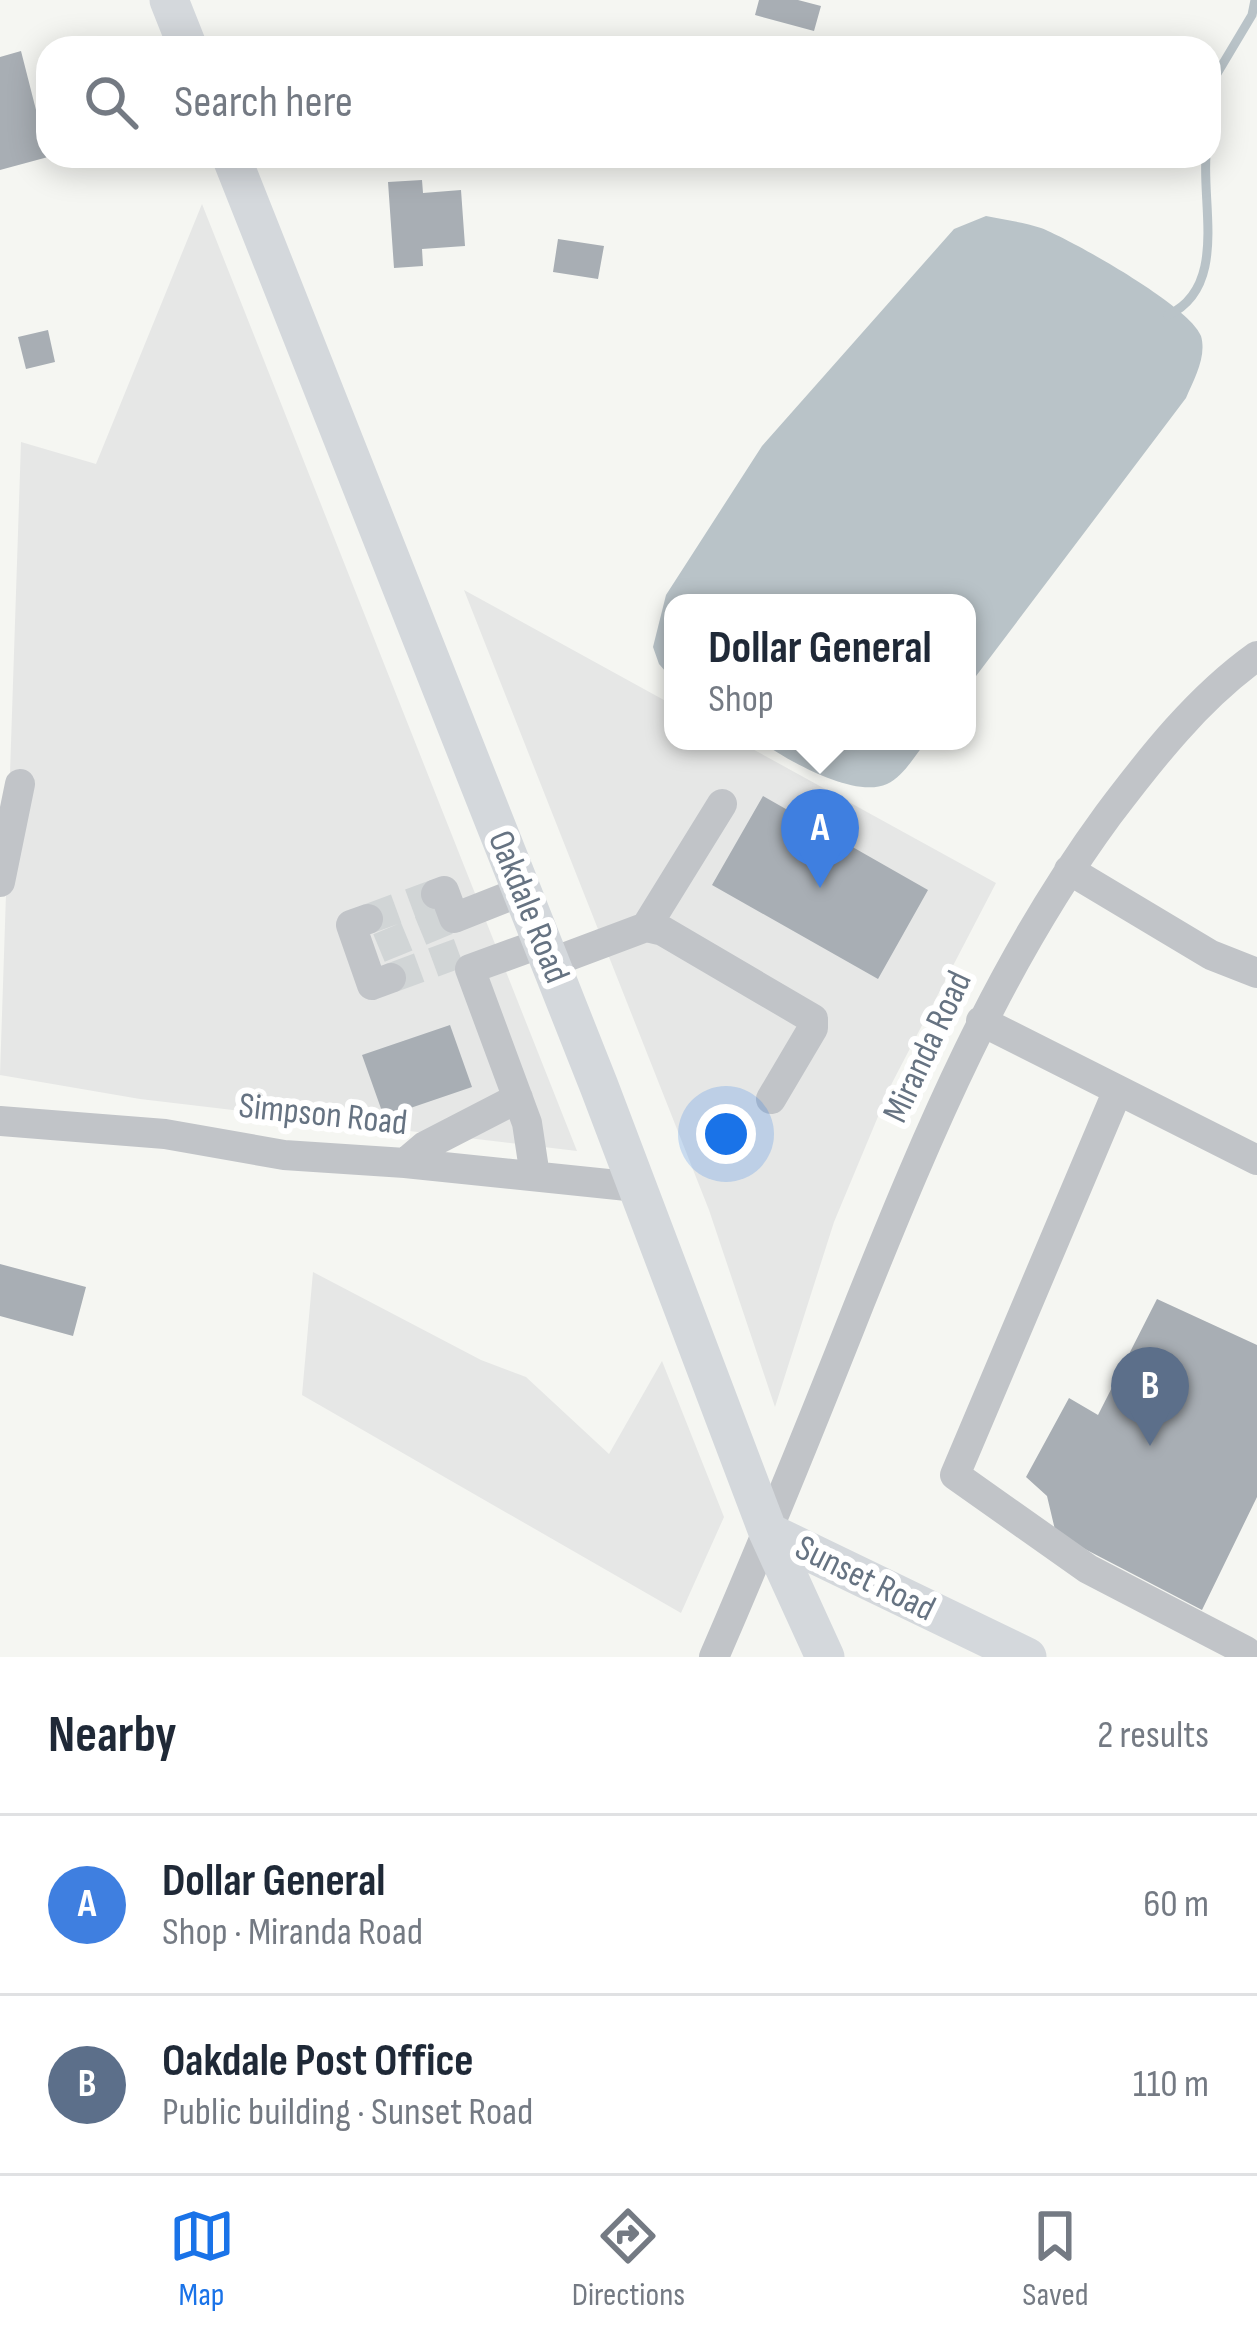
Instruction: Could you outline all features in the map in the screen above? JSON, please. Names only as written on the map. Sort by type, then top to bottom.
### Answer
[{"type":"main road","points":[[169,0],[183,36]]},
{"type":"main road","name":"Oakdale Road","points":[[236,168],[522,891],[768,1532],[825,1657]]},
{"type":"main road","name":"Sunset Road","points":[[768,1532],[1027,1657]]},
{"type":"street","name":"Miranda Road","points":[[714,1657],[913,1171],[981,1022],[1029,931],[1139,774],[1178,728],[1257,656]]},
{"type":"street","points":[[0,882],[20,784]]},
{"type":"street","points":[[646,928],[722,804]]},
{"type":"street","points":[[1069,869],[1211,955],[1257,973]]},
{"type":"street","points":[[522,891],[446,911],[527,1123],[535,1176]]},
{"type":"street","points":[[465,957],[546,953],[646,928],[663,931],[813,1019],[813,1028],[771,1099]]},
{"type":"street","points":[[370,940],[372,985],[391,978]]},
{"type":"street","points":[[981,1022],[1257,1160]]},
{"type":"street","points":[[1118,1090],[955,1475],[1088,1569],[1248,1650]]},
{"type":"street","points":[[406,1163],[425,1146],[518,1098]]},
{"type":"street","name":"Simpson Road","points":[[0,1121],[165,1134],[284,1155],[637,1187]]},
{"type":"shaded area","points":[[202,204],[577,1151],[140,1099],[0,1075],[21,442],[96,464]]},
{"type":"shaded area","points":[[986,216],[1056,235],[1176,309],[1193,324],[1202,344],[1199,368],[1186,398],[976,676],[976,594],[667,594],[762,446],[954,229]]},
{"type":"shaded area","points":[[464,590],[664,700],[664,750],[754,750],[996,883],[892,1083],[834,1222],[775,1407],[709,1210]]},
{"type":"shaded area","points":[[664,603],[664,670],[653,647]]},
{"type":"shaded area","points":[[774,750],[920,750],[899,776],[873,787],[839,782]]},
{"type":"shaded area","points":[[313,1272],[481,1360],[526,1377],[609,1454],[662,1361],[724,1517],[681,1613],[302,1395]]},
{"type":"building","points":[[759,0],[798,0],[821,6],[814,31],[755,15]]},
{"type":"building","points":[[21,51],[36,110],[36,160],[0,170],[0,57]]},
{"type":"building","points":[[422,180],[423,193],[461,190],[465,246],[422,249],[423,266],[394,268],[388,182]]},
{"type":"building","points":[[558,239],[604,246],[598,279],[553,272]]},
{"type":"building","points":[[48,330],[55,362],[26,369],[18,337]]},
{"type":"building","points":[[763,796],[928,890],[878,979],[712,885]]},
{"type":"building","points":[[450,1025],[472,1087],[384,1117],[362,1055]]},
{"type":"building","points":[[0,1264],[86,1287],[73,1336],[0,1316]]},
{"type":"building","points":[[1157,1299],[1257,1345],[1257,1497],[1202,1610],[1056,1534],[1047,1496],[1026,1477],[1069,1398],[1098,1415]]},
{"type":"waterway","points":[[1221,67],[1252,15],[1255,0]]},
{"type":"waterway","points":[[1168,315],[1186,303],[1205,266],[1206,168]]},
{"type":"tunnel","points":[[368,919],[436,894]]},
{"type":"tunnel","points":[[379,948],[447,920]]},
{"type":"tunnel","points":[[391,978],[459,953]]},
{"type":"place","name":"Dollar General","points":[[820,888]]},
{"type":"place","name":"Oakdale Post Office","points":[[1150,1446]]}]
